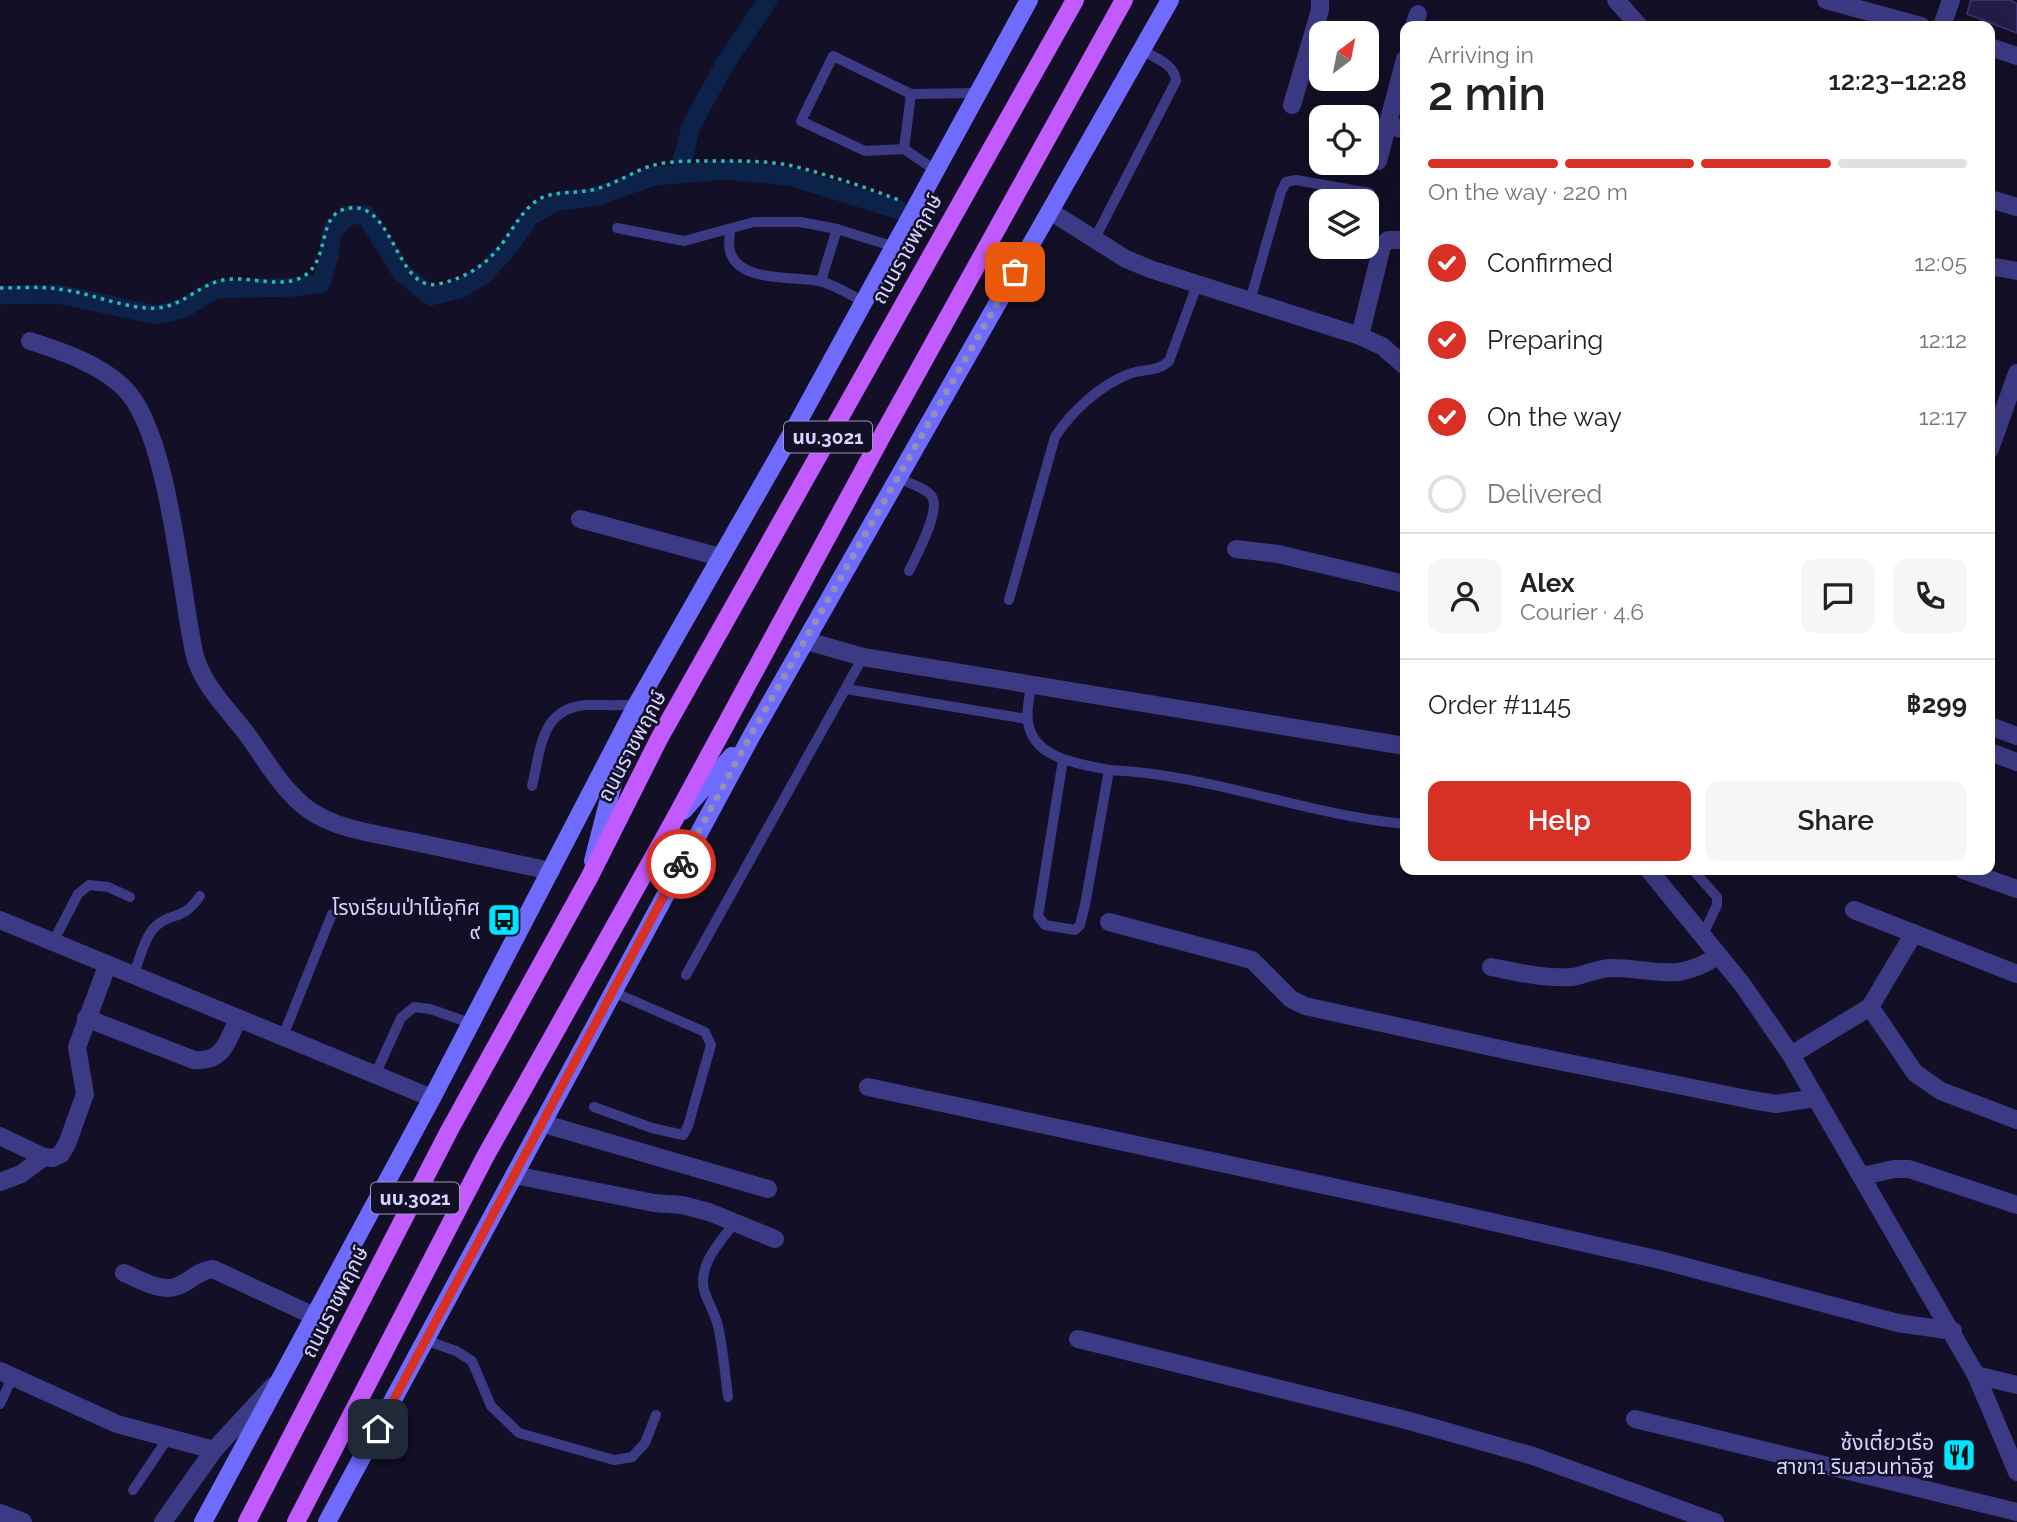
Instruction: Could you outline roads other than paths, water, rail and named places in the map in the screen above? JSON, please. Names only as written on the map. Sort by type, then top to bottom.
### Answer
[{"type":"main road","name":"ถนนราชพฤกษ์","points":[[626,729],[637,704],[864,302],[1030,0]]},
{"type":"main road","name":"ถนนราชพฤกษ์","points":[[247,1522],[449,1131],[589,878],[700,665],[1074,0]]},
{"type":"main road","name":"นบ.3021","points":[[296,1522],[485,1157],[673,822],[888,424],[1124,0]]},
{"type":"main road","points":[[327,1522],[752,733],[807,641],[1170,0]]},
{"type":"main road","points":[[589,878],[626,729]]},
{"type":"main road","points":[[203,1522],[432,1098],[626,729]]},
{"type":"main road","points":[[673,822],[752,733]]},
{"type":"main road","points":[[334,1522],[342,1495]]},
{"type":"street","points":[[1292,104],[1320,10],[1320,0]]},
{"type":"street","points":[[1616,0],[1635,21]]},
{"type":"street","points":[[1826,0],[1903,21]]},
{"type":"street","points":[[1944,21],[1951,0]]},
{"type":"street","points":[[1995,49],[2017,56]]},
{"type":"street","points":[[1379,157],[1400,77]]},
{"type":"street","points":[[1387,125],[1400,129]]},
{"type":"street","points":[[1995,200],[2017,207]]},
{"type":"street","points":[[1050,211],[1126,259],[1197,285],[1360,336],[1382,346],[1400,362]]},
{"type":"street","points":[[1360,336],[1382,246],[1388,240],[1400,240]]},
{"type":"street","points":[[1995,267],[2017,271]]},
{"type":"street","points":[[30,341],[64,352],[104,373],[124,387],[139,408],[159,462],[195,655],[218,698],[250,738],[268,768],[290,792],[310,810],[343,826],[551,872]]},
{"type":"street","points":[[1996,411],[2017,373]]},
{"type":"street","points":[[580,519],[719,557]]},
{"type":"street","points":[[1236,549],[1278,554],[1400,583]]},
{"type":"street","points":[[807,641],[863,657],[1400,745]]},
{"type":"street","points":[[1995,728],[2017,736]]},
{"type":"street","points":[[1995,754],[2017,762]]},
{"type":"street","points":[[1654,875],[1765,1014],[1791,1055],[1976,1375],[2017,1472]]},
{"type":"street","points":[[1977,875],[2017,889]]},
{"type":"street","points":[[1854,910],[2017,974]]},
{"type":"street","points":[[0,920],[432,1098]]},
{"type":"street","points":[[1109,922],[1252,960],[1265,970],[1281,990],[1305,1006],[1752,1100],[1776,1104],[1816,1098]]},
{"type":"street","points":[[1791,1055],[1870,1007],[1914,933]]},
{"type":"street","points":[[1491,967],[1556,977],[1579,976],[1602,968],[1677,972],[1693,971],[1718,956]]},
{"type":"street","points":[[0,1136],[44,1157],[53,1158],[61,1154],[85,1094],[77,1047],[107,965]]},
{"type":"street","points":[[1870,1007],[1915,1073],[1941,1091],[2017,1120]]},
{"type":"street","points":[[86,1018],[194,1060],[206,1061],[218,1056],[225,1048],[238,1018]]},
{"type":"street","points":[[868,1087],[1435,1209],[1660,1260],[1898,1323],[1952,1331]]},
{"type":"street","points":[[541,1123],[768,1189]]},
{"type":"street","points":[[0,1182],[21,1174],[44,1157]]},
{"type":"street","points":[[1862,1176],[1894,1169],[1909,1169],[2017,1205]]},
{"type":"street","points":[[514,1175],[654,1203],[682,1205],[709,1212],[775,1239]]},
{"type":"street","points":[[124,1273],[170,1288],[181,1285],[198,1273],[213,1269],[314,1316]]},
{"type":"street","points":[[1078,1339],[1406,1420],[1533,1456],[1715,1522]]},
{"type":"street","points":[[6,1375],[97,1417],[214,1450]]},
{"type":"street","points":[[1976,1375],[2017,1385]]},
{"type":"street","points":[[163,1522],[214,1450],[281,1378]]},
{"type":"street","points":[[1635,1419],[2017,1512]]},
{"type":"street","points":[[0,1513],[23,1522]]},
{"type":"lane","points":[[1094,240],[1176,81],[1176,74],[1169,66],[1142,50]]},
{"type":"lane","points":[[935,170],[904,149],[865,151],[801,121],[833,56],[911,94],[979,93]]},
{"type":"lane","points":[[904,149],[911,94]]},
{"type":"lane","points":[[1250,302],[1286,182],[1296,180],[1347,189]]},
{"type":"lane","points":[[617,228],[684,241],[775,220],[837,229],[894,247]]},
{"type":"lane","points":[[730,229],[730,251],[736,262],[749,271],[775,278],[821,281],[864,302]]},
{"type":"lane","points":[[821,281],[837,229]]},
{"type":"lane","points":[[1009,600],[1055,438],[1066,420],[1119,379],[1131,373],[1161,369],[1169,361],[1197,285]]},
{"type":"lane","points":[[898,478],[931,494],[934,501],[929,525],[909,571]]},
{"type":"lane","points":[[685,975],[863,657]]},
{"type":"lane","points":[[1031,684],[1027,719],[1030,732],[1038,744],[1063,760],[1109,770],[1160,774],[1325,812],[1400,823]]},
{"type":"lane","points":[[846,689],[1027,719]]},
{"type":"lane","points":[[532,786],[545,732],[551,720],[563,710],[590,705],[606,707],[637,704]]},
{"type":"lane","points":[[1063,760],[1038,916],[1045,925],[1068,930],[1075,930],[1080,925],[1109,770]]},
{"type":"lane","points":[[1697,875],[1717,897],[1717,905],[1702,937]]},
{"type":"lane","points":[[53,942],[78,894],[89,885],[108,887],[130,897]]},
{"type":"lane","points":[[133,976],[153,929],[162,922],[190,910],[200,896]]},
{"type":"lane","points":[[283,1036],[332,914]]},
{"type":"lane","points":[[594,1107],[652,1128],[683,1135],[688,1126],[711,1045],[705,1032],[611,991]]},
{"type":"lane","points":[[374,1075],[401,1018],[414,1007],[430,1009],[470,1023]]},
{"type":"lane","points":[[728,1397],[722,1342],[704,1289],[704,1277],[714,1251],[735,1222]]},
{"type":"lane","points":[[425,1340],[456,1350],[472,1361],[491,1406],[519,1433],[614,1460],[632,1457],[645,1443],[656,1415]]},
{"type":"lane","points":[[0,1404],[6,1375]]},
{"type":"lane","points":[[133,1490],[168,1438]]},
{"type":"waterway","points":[[679,174],[691,126],[725,64],[768,0]]},
{"type":"waterway","points":[[0,295],[58,294],[156,315],[182,309],[216,289],[297,287],[321,283],[329,257],[332,231],[349,215],[366,215],[401,272],[431,296],[460,289],[483,275],[509,247],[530,216],[558,201],[594,197],[654,176],[726,170],[789,176],[899,210]]},
{"type":"place","name":"โรงเรียนป่าไม้อุทิศ ๙","points":[[504,920]]},
{"type":"place","name":"ซ้งเตี๋ยวเรือ สาขา1 ริมสวนท่าอิฐ","points":[[1959,1455]]}]
